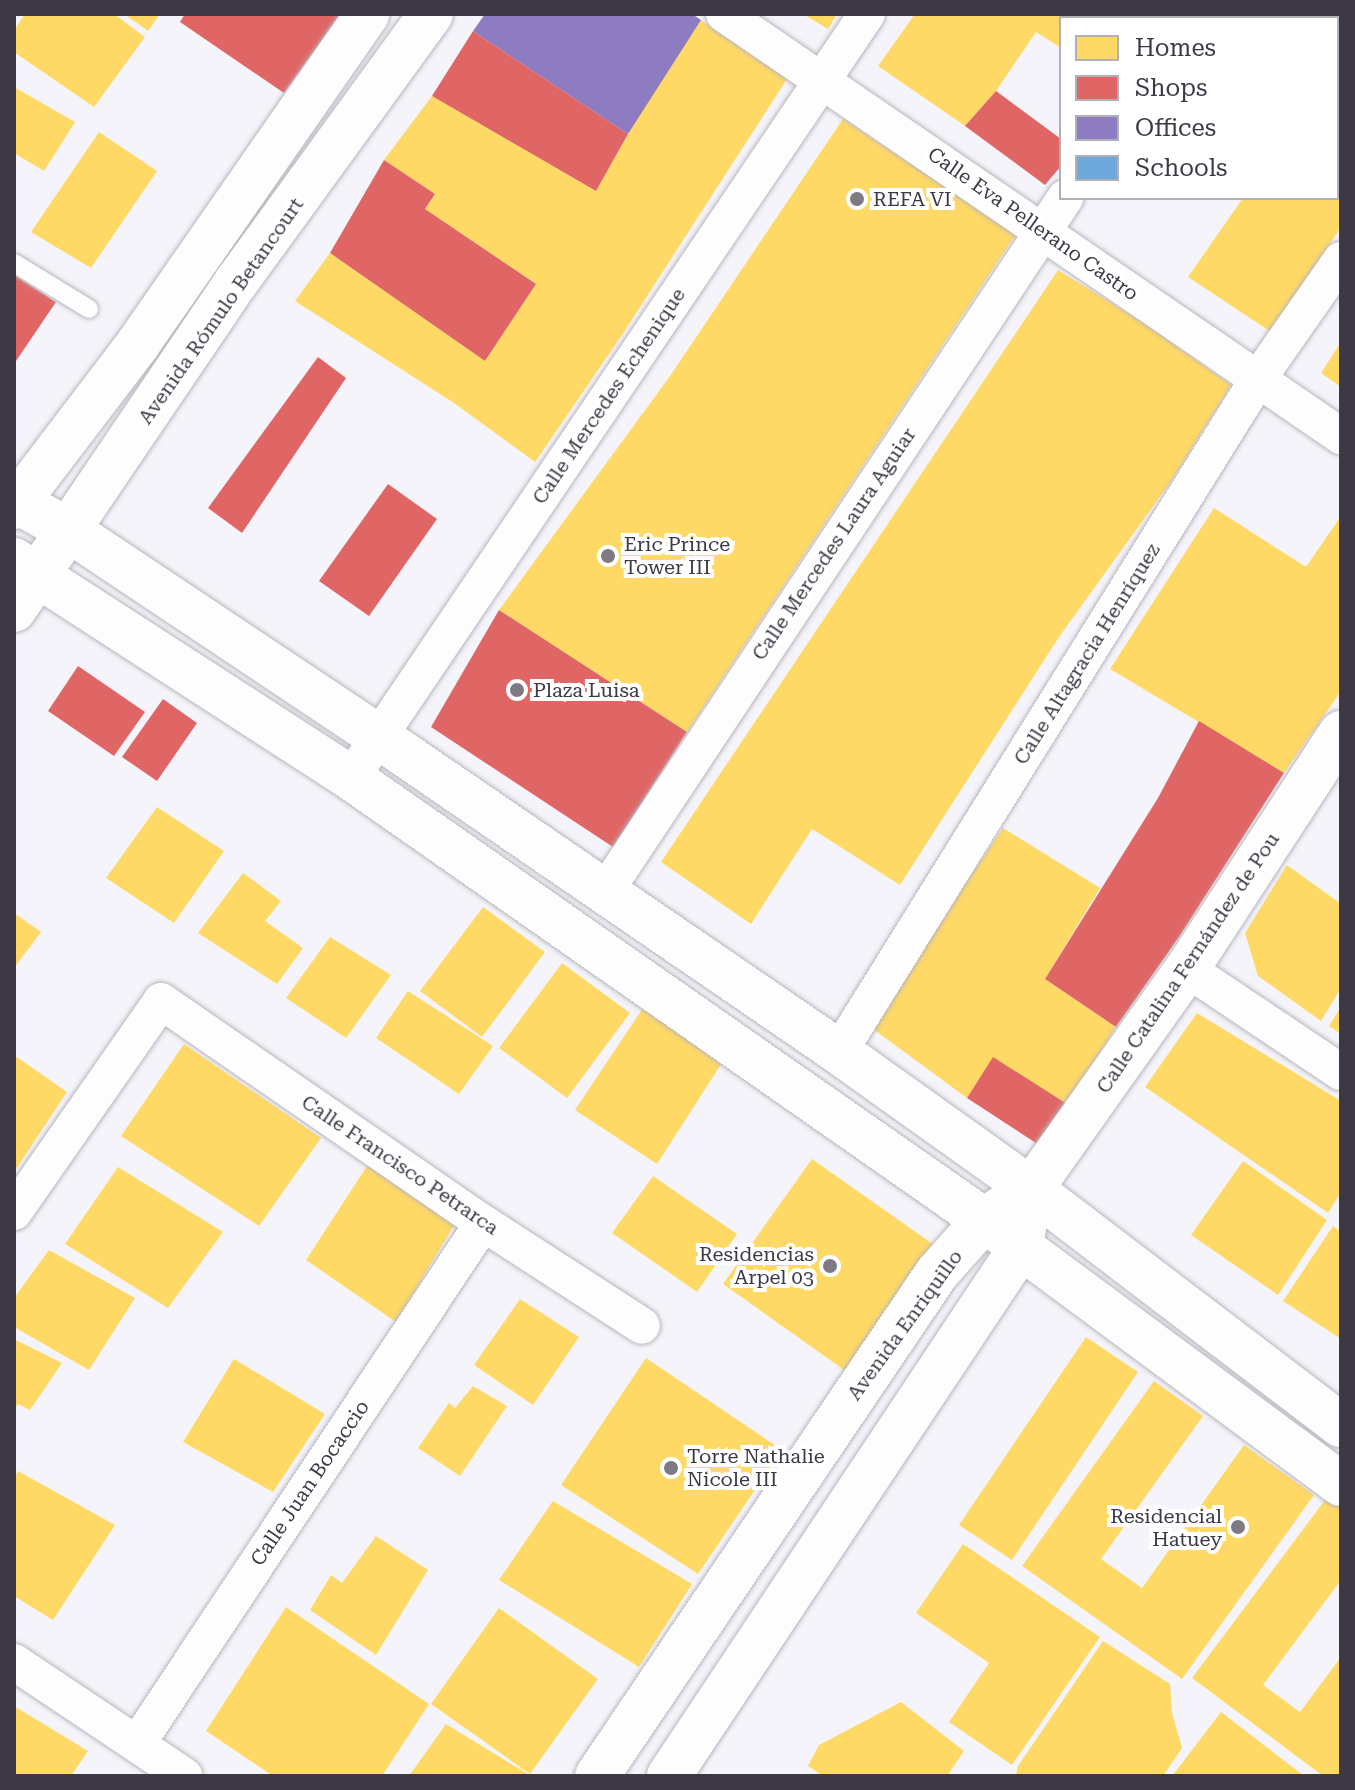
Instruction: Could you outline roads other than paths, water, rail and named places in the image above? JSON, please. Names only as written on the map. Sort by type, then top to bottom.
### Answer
[{"type":"main road","points":[[367,14],[138,344],[15,503],[70,531],[379,737],[839,1052],[1031,1189],[1341,1425]]},
{"type":"main road","name":"Avenida Rómulo Betancourt","points":[[22,582],[70,531],[237,281],[431,14]]},
{"type":"main road","points":[[22,582],[351,778],[984,1220],[1341,1484]]},
{"type":"main road","name":"Calle Catalina Fernández de Pou","points":[[1031,1189],[1187,969],[1337,747]]},
{"type":"main road","points":[[669,1776],[1021,1247],[1031,1189]]},
{"type":"main road","name":"Avenida Enriquillo","points":[[597,1776],[937,1273],[984,1220],[1031,1189]]},
{"type":"street","name":"Calle Eva Pellerano Castro","points":[[724,14],[1341,436]]},
{"type":"street","name":"Calle Mercedes Echenique","points":[[351,778],[867,14]]},
{"type":"street","name":"Calle Mercedes Laura Aguiar","points":[[605,892],[1064,200]]},
{"type":"street","name":"Calle Altagracia Henríquez","points":[[839,1052],[1258,379],[1341,260]]},
{"type":"street","points":[[1187,969],[1341,1072]]},
{"type":"street","name":"Calle Francisco Petrarca","points":[[14,1212],[161,1001],[483,1223],[642,1326]]},
{"type":"street","name":"Calle Juan Bocaccio","points":[[137,1744],[483,1223]]},
{"type":"street","points":[[14,1662],[184,1776]]},
{"type":"lane","points":[[14,263],[89,309]]},
{"type":"place","name":"REFA VI","points":[[857,199]]},
{"type":"place","name":"Eric Prince Tower III","points":[[608,556]]},
{"type":"place","name":"Plaza Luisa","points":[[517,690]]},
{"type":"place","name":"Residencias Arpel 03","points":[[830,1266]]},
{"type":"place","name":"Torre Nathalie Nicole III","points":[[671,1468]]},
{"type":"place","name":"Residencial Hatuey","points":[[1238,1527]]}]
